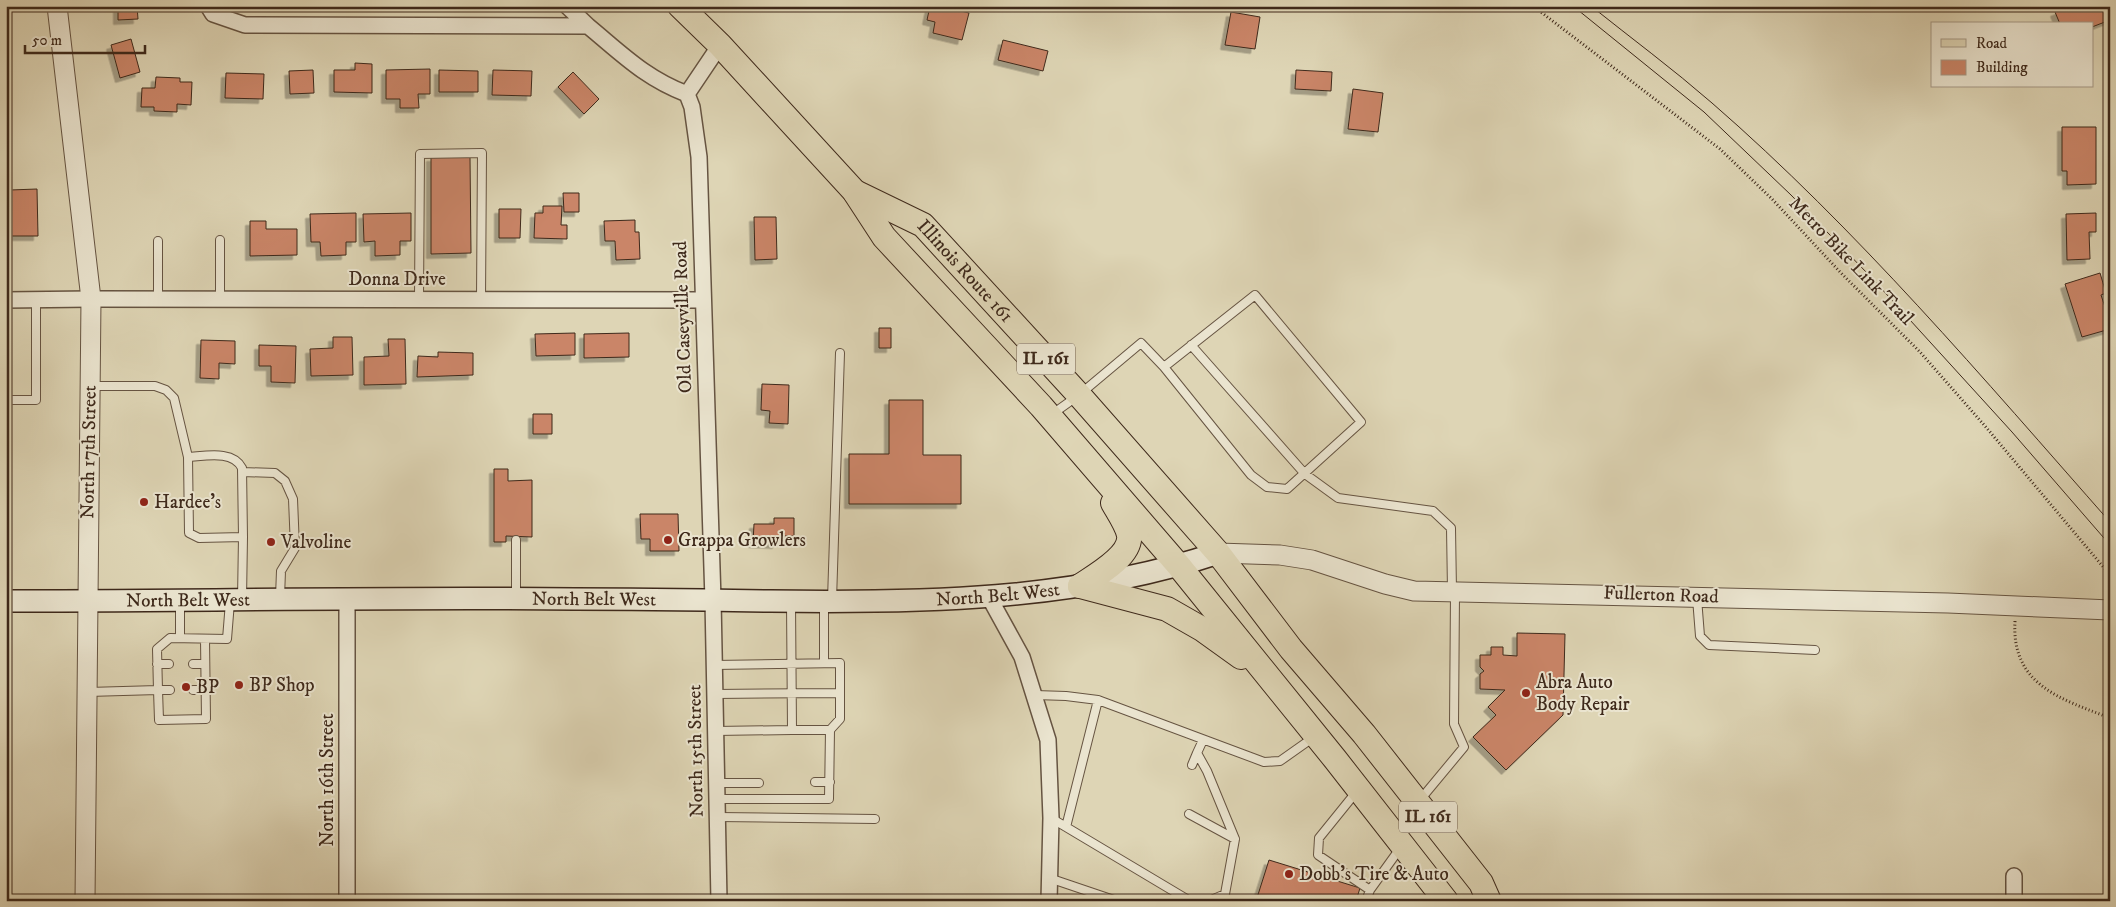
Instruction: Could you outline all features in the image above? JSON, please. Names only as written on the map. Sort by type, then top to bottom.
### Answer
[{"type":"main road","name":"Illinois Route 161","points":[[680,6],[720,45],[854,191],[884,237],[1049,416],[1178,566]]},
{"type":"main road","name":"Illinois Route 161","points":[[854,191],[923,225],[1079,395],[1218,553]]},
{"type":"main road","points":[[1080,586],[1118,559],[1126,550],[1129,535],[1098,472]]},
{"type":"main road","name":"North Belt West","points":[[6,602],[516,598],[828,602],[989,597],[1098,584],[1178,566],[1218,553]]},
{"type":"main road","name":"IL 161","points":[[1218,553],[1291,649],[1364,734],[1481,883],[1489,901]]},
{"type":"main road","name":"IL 161","points":[[1178,566],[1316,736],[1446,901]]},
{"type":"main road","points":[[1080,586],[1167,609],[1202,629],[1265,673]]},
{"type":"street","name":"North 17th Street","points":[[57,6],[91,298],[85,901]]},
{"type":"street","points":[[208,6],[213,14],[245,25],[588,26]]},
{"type":"street","points":[[568,6],[588,26],[644,73],[667,86],[687,94],[720,45]]},
{"type":"street","name":"Old Caseyville Road","points":[[687,94],[692,107],[699,158],[712,600]]},
{"type":"street","name":"Donna Drive","points":[[6,300],[158,298],[703,300]]},
{"type":"street","name":"Fullerton Road","points":[[1218,553],[1280,555],[1312,560],[1385,584],[1414,591],[1697,596],[2110,610]]},
{"type":"street","points":[[989,597],[1022,657],[1048,740],[1051,818],[1049,901]]},
{"type":"street","name":"North 16th Street","points":[[347,599],[347,901]]},
{"type":"street","name":"North 15th Street","points":[[712,600],[719,901]]},
{"type":"street","points":[[2014,876],[2014,901]]},
{"type":"lane","points":[[419,299],[420,154],[482,153],[481,299]]},
{"type":"lane","points":[[220,240],[220,299]]},
{"type":"lane","points":[[158,241],[158,298]]},
{"type":"lane","points":[[1049,416],[1079,395],[1141,343],[1164,367],[1251,475],[1268,487],[1287,489],[1361,422],[1255,295],[1164,367]]},
{"type":"lane","points":[[6,400],[36,400],[36,300]]},
{"type":"lane","points":[[1192,345],[1305,474],[1338,498],[1433,511],[1451,528],[1454,593],[1454,724],[1464,747],[1417,803]]},
{"type":"lane","points":[[824,663],[840,353]]},
{"type":"lane","points":[[90,386],[155,386],[166,390],[174,398],[188,456],[189,533],[199,538],[243,537]]},
{"type":"lane","points":[[188,456],[231,456],[239,461],[242,472],[243,537],[236,600],[227,639],[170,638],[157,649],[159,720],[206,719],[205,639]]},
{"type":"lane","points":[[242,472],[275,473],[285,482],[293,499],[295,548],[281,571],[280,600]]},
{"type":"lane","points":[[516,540],[516,598]]},
{"type":"lane","points":[[1697,596],[1700,636],[1709,645],[1815,650]]},
{"type":"lane","points":[[180,600],[180,638]]},
{"type":"lane","points":[[791,601],[792,730]]},
{"type":"lane","points":[[714,665],[840,663],[840,719],[830,730],[829,799],[717,799]]},
{"type":"lane","points":[[157,664],[169,664]]},
{"type":"lane","points":[[193,664],[205,664]]},
{"type":"lane","points":[[86,692],[170,690]]},
{"type":"lane","points":[[193,690],[205,690]]},
{"type":"lane","points":[[715,694],[840,692]]},
{"type":"lane","points":[[1035,695],[1098,700],[1264,762],[1280,761],[1316,736]]},
{"type":"lane","points":[[1066,827],[1098,700]]},
{"type":"lane","points":[[715,731],[830,730]]},
{"type":"lane","points":[[1192,765],[1203,740]]},
{"type":"lane","points":[[1197,753],[1207,771],[1235,839],[1225,894],[1209,901]]},
{"type":"lane","points":[[815,782],[830,782]]},
{"type":"lane","points":[[716,783],[759,783]]},
{"type":"lane","points":[[1358,790],[1319,838],[1318,855],[1370,890]]},
{"type":"lane","points":[[1189,814],[1235,839]]},
{"type":"lane","points":[[717,817],[875,819]]},
{"type":"lane","points":[[1051,818],[1190,901]]},
{"type":"lane","points":[[1366,901],[1370,890],[1402,846]]},
{"type":"lane","points":[[1049,878],[1117,901]]},
{"type":"path","name":"Metro Bike Link Trail","points":[[1533,6],[1720,149],[1766,192],[1841,273],[1920,352],[2110,575]]},
{"type":"path","points":[[2016,606],[2016,642],[2024,665],[2032,677],[2053,694],[2110,718]]},
{"type":"building","points":[[118,6],[137,6],[138,19],[118,20]]},
{"type":"building","points":[[930,6],[941,6],[969,13],[962,40],[933,33],[935,22],[927,20]]},
{"type":"building","points":[[2070,6],[2110,6],[2110,20],[2094,26],[2094,22],[2059,22],[2055,12]]},
{"type":"building","points":[[1231,12],[1260,17],[1255,49],[1225,45]]},
{"type":"building","points":[[131,39],[140,72],[120,78],[111,45]]},
{"type":"building","points":[[1003,40],[1048,51],[1043,71],[998,60]]},
{"type":"building","points":[[355,63],[372,64],[372,93],[334,92],[334,70],[355,70]]},
{"type":"building","points":[[430,69],[430,94],[418,94],[419,108],[400,108],[400,99],[386,99],[386,70]]},
{"type":"building","points":[[313,70],[314,93],[290,94],[289,71]]},
{"type":"building","points":[[439,70],[478,71],[478,92],[439,92]]},
{"type":"building","points":[[493,70],[532,71],[531,96],[492,95]]},
{"type":"building","points":[[1296,70],[1332,72],[1331,91],[1295,89]]},
{"type":"building","points":[[573,72],[599,99],[584,114],[558,87]]},
{"type":"building","points":[[226,73],[264,74],[263,99],[225,98]]},
{"type":"building","points":[[156,77],[180,78],[180,82],[192,82],[191,105],[177,104],[177,112],[154,111],[154,107],[141,107],[142,88],[155,88]]},
{"type":"building","points":[[1353,89],[1383,93],[1378,132],[1348,129]]},
{"type":"building","points":[[2062,127],[2096,127],[2096,184],[2067,185],[2067,171],[2062,171]]},
{"type":"building","points":[[431,157],[470,157],[471,253],[431,254]]},
{"type":"building","points":[[37,189],[38,236],[11,236],[10,190]]},
{"type":"building","points":[[563,193],[579,193],[579,212],[564,212]]},
{"type":"building","points":[[543,206],[562,206],[561,225],[567,225],[567,239],[534,238],[535,213],[543,213]]},
{"type":"building","points":[[499,209],[521,209],[520,238],[499,238]]},
{"type":"building","points":[[356,213],[356,242],[346,242],[346,255],[321,256],[320,242],[311,242],[310,214]]},
{"type":"building","points":[[411,213],[411,241],[400,241],[400,255],[375,256],[375,241],[364,242],[363,214]]},
{"type":"building","points":[[2096,213],[2096,232],[2089,232],[2090,259],[2067,260],[2066,214]]},
{"type":"building","points":[[754,217],[776,217],[777,259],[755,260]]},
{"type":"building","points":[[635,220],[635,232],[639,232],[640,259],[616,260],[615,241],[605,241],[604,221]]},
{"type":"building","points":[[250,221],[266,221],[266,229],[297,229],[297,255],[250,256]]},
{"type":"building","points":[[2100,273],[2106,293],[2101,295],[2110,322],[2110,329],[2082,337],[2065,284]]},
{"type":"building","points":[[879,328],[891,328],[891,348],[879,348]]},
{"type":"building","points":[[575,333],[575,355],[536,356],[535,334]]},
{"type":"building","points":[[629,333],[629,357],[584,358],[584,334]]},
{"type":"building","points":[[333,337],[352,337],[353,375],[311,376],[310,349],[333,348]]},
{"type":"building","points":[[388,339],[405,339],[406,384],[364,385],[364,357],[389,356]]},
{"type":"building","points":[[201,340],[235,341],[235,364],[219,363],[219,379],[200,378]]},
{"type":"building","points":[[259,345],[296,346],[295,383],[271,382],[271,366],[259,366]]},
{"type":"building","points":[[438,352],[473,353],[473,375],[417,377],[418,356],[438,357]]},
{"type":"building","points":[[762,384],[789,385],[788,424],[769,423],[770,411],[761,410]]},
{"type":"building","points":[[889,400],[923,400],[923,455],[961,455],[961,504],[849,504],[849,454],[889,454]]},
{"type":"building","points":[[533,414],[552,414],[552,434],[533,434]]},
{"type":"building","points":[[494,469],[508,469],[508,481],[532,480],[532,537],[506,536],[506,542],[494,542]]},
{"type":"building","points":[[640,514],[678,514],[679,551],[650,551],[650,539],[641,539]]},
{"type":"building","points":[[774,518],[794,518],[794,536],[777,536],[777,544],[753,543],[754,524],[774,524]]},
{"type":"building","points":[[1517,633],[1565,634],[1563,715],[1506,770],[1473,737],[1496,715],[1488,707],[1505,690],[1480,689],[1480,674],[1484,671],[1480,667],[1480,655],[1491,655],[1491,647],[1503,647],[1503,655],[1517,656]]},
{"type":"building","name":"Dobb's Tire & Auto","points":[[1269,860],[1360,888],[1356,901],[1256,901]]},
{"type":"tram line","points":[[1573,6],[1704,112],[1791,195],[1869,275],[2012,432],[2110,545]]},
{"type":"tram line","points":[[1591,6],[1712,103],[1818,201],[1918,306],[2110,522]]},
{"type":"place","name":"Hardee's","points":[[144,502]]},
{"type":"place","name":"Grappa Growlers","points":[[668,540]]},
{"type":"place","name":"Valvoline","points":[[271,542]]},
{"type":"place","name":"BP Shop","points":[[239,685]]},
{"type":"place","name":"BP","points":[[186,687]]},
{"type":"place","name":"Abra Auto Body Repair","points":[[1526,693]]},
{"type":"place","name":"Dobb's Tire & Auto","points":[[1289,874]]}]
